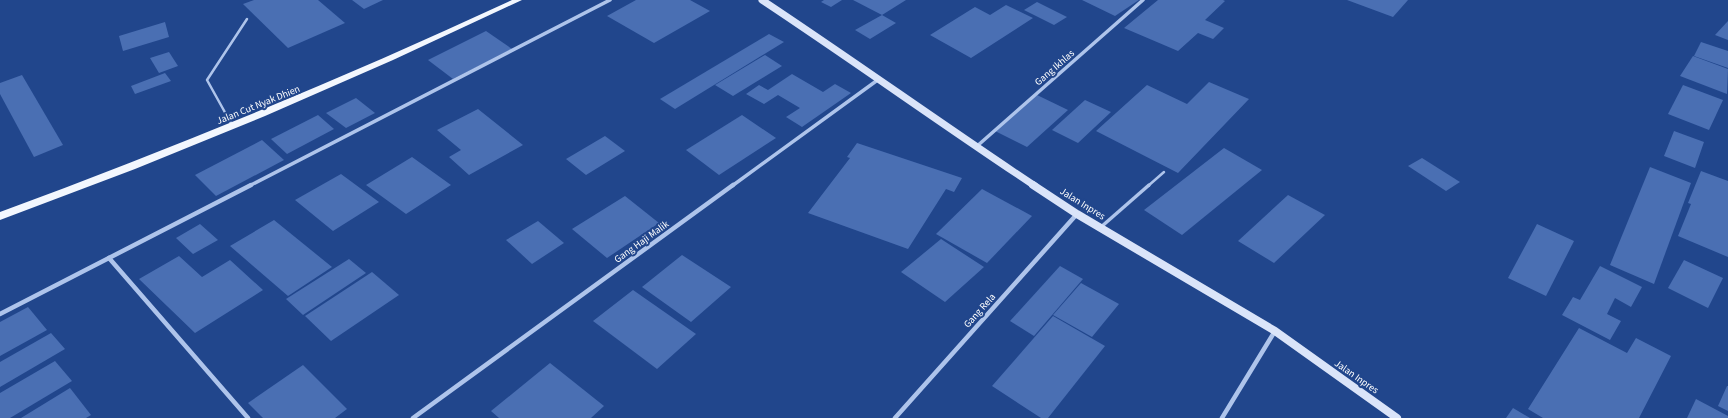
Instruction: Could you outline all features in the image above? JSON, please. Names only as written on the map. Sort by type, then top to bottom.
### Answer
[{"type":"main road","name":"Jalan Cut Nyak Dhien","points":[[0,216],[232,127],[324,89],[518,0]]},
{"type":"street","points":[[0,314],[610,0]]},
{"type":"street","name":"Jalan Inpres","points":[[762,0],[880,78],[976,147],[1077,214],[1275,331],[1397,418]]},
{"type":"street","name":"Gang Ikhlas","points":[[976,147],[1142,0]]},
{"type":"street","name":"Gang Haji Malik","points":[[413,418],[880,78]]},
{"type":"street","name":"Gang Rela","points":[[895,418],[1077,214]]},
{"type":"street","points":[[109,258],[248,418]]},
{"type":"street","points":[[1222,418],[1275,331]]},
{"type":"lane","points":[[232,127],[207,80],[247,19]]},
{"type":"lane","points":[[1100,228],[1164,172]]},
{"type":"building","points":[[254,0],[318,0],[345,23],[288,48],[243,4]]},
{"type":"building","points":[[352,0],[383,0],[364,9]]},
{"type":"building","points":[[636,0],[690,0],[710,11],[654,43],[607,16]]},
{"type":"building","points":[[824,0],[842,0],[831,7],[821,2]]},
{"type":"building","points":[[853,0],[906,0],[882,15]]},
{"type":"building","points":[[1082,0],[1139,0],[1115,16]]},
{"type":"building","points":[[1158,0],[1225,1],[1205,20],[1224,28],[1213,39],[1198,33],[1178,51],[1124,28]]},
{"type":"building","points":[[1347,0],[1408,0],[1393,17]]},
{"type":"building","points":[[1037,2],[1067,17],[1054,25],[1024,10]]},
{"type":"building","points":[[1006,5],[1033,18],[971,58],[930,35],[975,7],[990,15]]},
{"type":"building","points":[[882,15],[896,23],[870,39],[855,30]]},
{"type":"building","points":[[1728,21],[1728,40],[1715,35]]},
{"type":"building","points":[[165,22],[169,37],[123,51],[119,36]]},
{"type":"building","points":[[486,31],[512,49],[453,79],[428,60]]},
{"type":"building","points":[[769,34],[784,42],[675,109],[660,99]]},
{"type":"building","points":[[1701,42],[1728,51],[1728,68],[1694,56]]},
{"type":"building","points":[[169,52],[178,66],[159,73],[150,58]]},
{"type":"building","points":[[765,55],[782,66],[733,96],[715,85]]},
{"type":"building","points":[[1693,56],[1728,69],[1727,94],[1680,76]]},
{"type":"building","points":[[165,73],[171,81],[135,94],[131,86]]},
{"type":"building","points":[[792,74],[823,92],[835,84],[851,93],[802,127],[786,117],[800,108],[778,95],[764,104],[746,94],[759,85],[768,90]]},
{"type":"building","points":[[22,75],[63,145],[34,157],[0,94],[0,83]]},
{"type":"building","points":[[1209,82],[1249,99],[1178,173],[1096,131],[1147,85],[1187,104]]},
{"type":"building","points":[[1683,85],[1723,100],[1709,130],[1668,114]]},
{"type":"building","points":[[1037,95],[1068,110],[1027,147],[995,131]]},
{"type":"building","points":[[356,98],[375,113],[346,128],[326,113]]},
{"type":"building","points":[[1085,100],[1111,112],[1078,143],[1052,130]]},
{"type":"building","points":[[478,109],[523,145],[469,175],[449,157],[461,150],[437,130]]},
{"type":"building","points":[[318,115],[334,129],[287,154],[271,139]]},
{"type":"building","points":[[742,115],[776,138],[719,175],[686,150]]},
{"type":"building","points":[[1674,131],[1704,142],[1695,168],[1664,156]]},
{"type":"building","points":[[605,136],[625,151],[586,175],[566,159]]},
{"type":"building","points":[[262,140],[284,160],[216,196],[195,175]]},
{"type":"building","points":[[857,143],[962,178],[954,192],[946,189],[908,249],[808,213],[850,158],[847,157]]},
{"type":"building","points":[[1224,148],[1262,170],[1182,235],[1144,210]]},
{"type":"building","points":[[412,157],[451,185],[406,214],[366,185]]},
{"type":"building","points":[[1422,158],[1460,182],[1446,191],[1408,166]]},
{"type":"building","points":[[1650,167],[1691,183],[1654,284],[1610,265]]},
{"type":"building","points":[[1701,171],[1728,181],[1728,257],[1678,236],[1691,204],[1688,203]]},
{"type":"building","points":[[341,174],[379,202],[333,231],[295,200]]},
{"type":"building","points":[[982,189],[1032,216],[987,263],[936,234]]},
{"type":"building","points":[[1288,195],[1325,215],[1274,263],[1238,241]]},
{"type":"building","points":[[625,196],[659,223],[607,258],[572,229]]},
{"type":"building","points":[[274,220],[332,267],[288,296],[230,246]]},
{"type":"building","points":[[538,221],[564,243],[532,264],[506,240]]},
{"type":"building","points":[[200,224],[218,240],[193,254],[176,238]]},
{"type":"building","points":[[1537,224],[1574,241],[1546,296],[1508,278]]},
{"type":"building","points":[[941,239],[984,267],[945,302],[901,272]]},
{"type":"building","points":[[682,255],[731,287],[691,322],[642,287]]},
{"type":"building","points":[[179,256],[202,277],[230,260],[263,290],[195,333],[139,279]]},
{"type":"building","points":[[349,259],[366,273],[303,315],[286,299]]},
{"type":"building","points":[[1684,260],[1723,278],[1708,308],[1668,288]]},
{"type":"building","points":[[1060,266],[1083,279],[1034,336],[1010,321]]},
{"type":"building","points":[[1600,266],[1642,287],[1631,307],[1615,298],[1607,314],[1621,321],[1610,340],[1562,315],[1573,297],[1580,300]]},
{"type":"building","points":[[372,272],[399,295],[331,341],[305,316]]},
{"type":"building","points":[[1081,283],[1119,304],[1092,337],[1053,315]]},
{"type":"building","points":[[633,290],[696,334],[657,369],[593,321]]},
{"type":"building","points":[[28,307],[47,330],[0,356],[0,322]]},
{"type":"building","points":[[1053,316],[1105,346],[1048,418],[1041,418],[992,386]]},
{"type":"building","points":[[1579,328],[1627,353],[1636,338],[1671,356],[1639,418],[1543,418],[1528,409]]},
{"type":"building","points":[[51,333],[65,349],[0,387],[0,362]]},
{"type":"building","points":[[55,361],[72,381],[10,418],[0,418],[0,393]]},
{"type":"building","points":[[550,363],[604,406],[591,418],[499,418],[491,411]]},
{"type":"building","points":[[303,365],[347,409],[335,418],[263,418],[248,403]]},
{"type":"building","points":[[1728,386],[1728,411],[1718,406]]},
{"type":"building","points":[[70,388],[91,415],[86,418],[21,418]]},
{"type":"building","points":[[1696,399],[1728,416],[1728,418],[1687,418]]},
{"type":"building","points":[[1513,408],[1530,418],[1506,418]]}]
